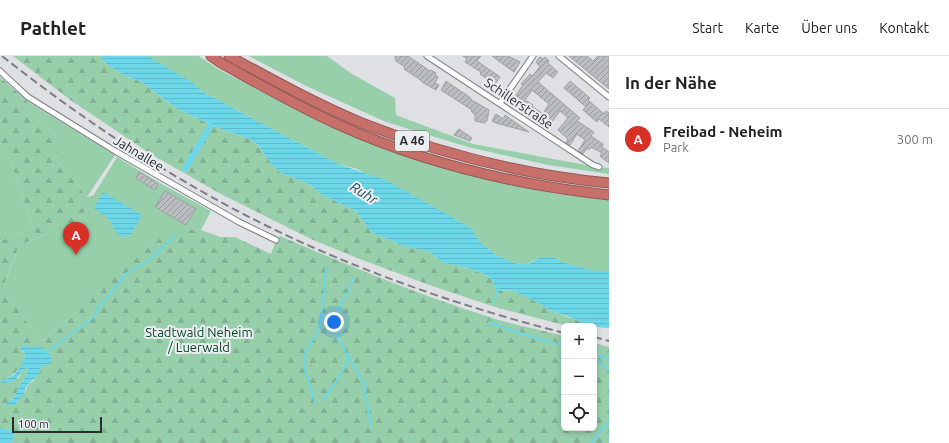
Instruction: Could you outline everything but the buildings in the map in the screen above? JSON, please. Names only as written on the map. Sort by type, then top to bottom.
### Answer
[{"type":"highway","name":"A 46","points":[[211,56],[294,104],[337,124],[421,156],[509,179],[568,190],[609,195]]},
{"type":"highway","name":"A 46","points":[[229,56],[299,94],[340,113],[376,128],[427,146],[471,159],[517,169],[564,178],[609,184]]},
{"type":"street","name":"Schillerstraße","points":[[427,56],[593,165],[599,167]]},
{"type":"street","points":[[500,104],[533,56]]},
{"type":"street","points":[[559,56],[609,97]]},
{"type":"street","name":"Jahnallee","points":[[0,71],[28,97],[99,142],[239,222],[276,240]]},
{"type":"green space","points":[[13,56],[100,56],[105,63],[125,76],[140,81],[179,110],[224,130],[250,139],[258,145],[272,165],[281,173],[307,183],[323,195],[356,211],[371,232],[406,247],[428,251],[444,263],[465,267],[484,274],[492,280],[495,287],[503,291],[511,290],[535,301],[551,311],[585,323],[561,324],[495,307],[435,287],[313,240],[219,193],[149,153],[69,99]]},
{"type":"green space","points":[[148,56],[199,56],[218,69],[295,109],[383,147],[469,173],[556,194],[609,200],[609,276],[538,258],[528,264],[517,264],[496,255],[479,241],[471,228],[357,169],[338,164],[203,92],[193,84]]},
{"type":"green space","points":[[249,56],[327,56],[352,74],[395,98],[396,115],[473,144],[596,167],[609,168],[609,174],[548,165],[468,147],[386,122],[306,86]]},
{"type":"green space","name":"Stadtwald Neheim / Luerwald","points":[[0,77],[27,101],[27,111],[58,137],[58,161],[87,197],[95,195],[77,222],[19,245],[4,285],[22,315],[41,341],[77,312],[123,266],[162,237],[187,229],[201,230],[220,237],[235,237],[271,254],[276,240],[280,236],[443,302],[499,320],[561,335],[561,431],[597,431],[597,344],[609,347],[609,443],[12,443],[15,431],[0,428],[0,241],[33,228],[10,161],[0,142]],"holes":[[[23,344],[29,347],[34,347],[46,366],[40,367],[40,373],[28,385],[25,392],[16,404],[10,400],[16,395],[19,386],[26,376],[29,368],[23,370],[18,378],[5,379],[16,372],[24,362],[25,354],[21,350]]]},
{"type":"green space","points":[[27,101],[115,155],[87,197],[58,161],[58,137],[27,111]]},
{"type":"green space","points":[[0,142],[10,161],[33,228],[0,241]]},
{"type":"green space","points":[[117,157],[211,211],[201,230],[187,229],[41,341],[22,315],[4,286],[19,245],[77,222]]},
{"type":"water","name":"Ruhr","points":[[100,56],[148,56],[193,83],[203,92],[338,164],[386,180],[471,228],[479,241],[496,255],[517,264],[529,264],[538,258],[553,257],[561,262],[594,271],[609,272],[609,328],[597,327],[597,323],[584,323],[551,311],[535,301],[511,290],[497,291],[492,280],[484,274],[465,267],[444,263],[428,251],[406,247],[371,232],[356,211],[323,195],[307,183],[281,173],[272,165],[258,145],[250,139],[224,130],[179,110],[140,81],[125,76],[105,63]]},
{"type":"water","points":[[103,192],[142,215],[130,236],[119,236],[108,218],[94,208]]},
{"type":"water","points":[[23,344],[29,347],[40,346],[51,356],[51,361],[49,365],[40,367],[40,373],[27,386],[23,395],[16,404],[7,406],[7,403],[14,398],[19,386],[26,376],[28,368],[23,370],[12,382],[6,383],[4,380],[15,374],[24,361],[25,354],[21,350],[21,346]]},
{"type":"water","points":[[0,428],[15,431],[12,443],[0,443]]},
{"type":"waterway","points":[[185,169],[211,125]]},
{"type":"waterway","points":[[46,353],[94,317],[98,308],[127,273],[146,262],[175,236]]},
{"type":"waterway","points":[[315,403],[304,366],[305,355],[309,345],[318,332],[323,298],[325,295],[324,282],[327,266]]},
{"type":"waterway","points":[[353,278],[349,292],[344,296],[337,314],[339,320],[338,338],[363,381],[371,427]]},
{"type":"waterway","points":[[494,303],[498,289]]},
{"type":"waterway","points":[[489,322],[519,333],[561,345]]},
{"type":"waterway","points":[[597,355],[609,359]]},
{"type":"waterway","points":[[323,400],[341,374],[348,356]]},
{"type":"waterway","points":[[596,359],[609,370]]},
{"type":"waterway","points":[[0,382],[7,380]]},
{"type":"waterway","points":[[591,443],[609,421]]},
{"type":"railway","points":[[2,56],[75,111],[151,161],[190,185],[271,228],[374,273],[468,306],[561,332]]},
{"type":"railway","points":[[597,338],[609,341]]},
{"type":"place","name":"Freibad - Neheim","points":[[76,255]]}]
